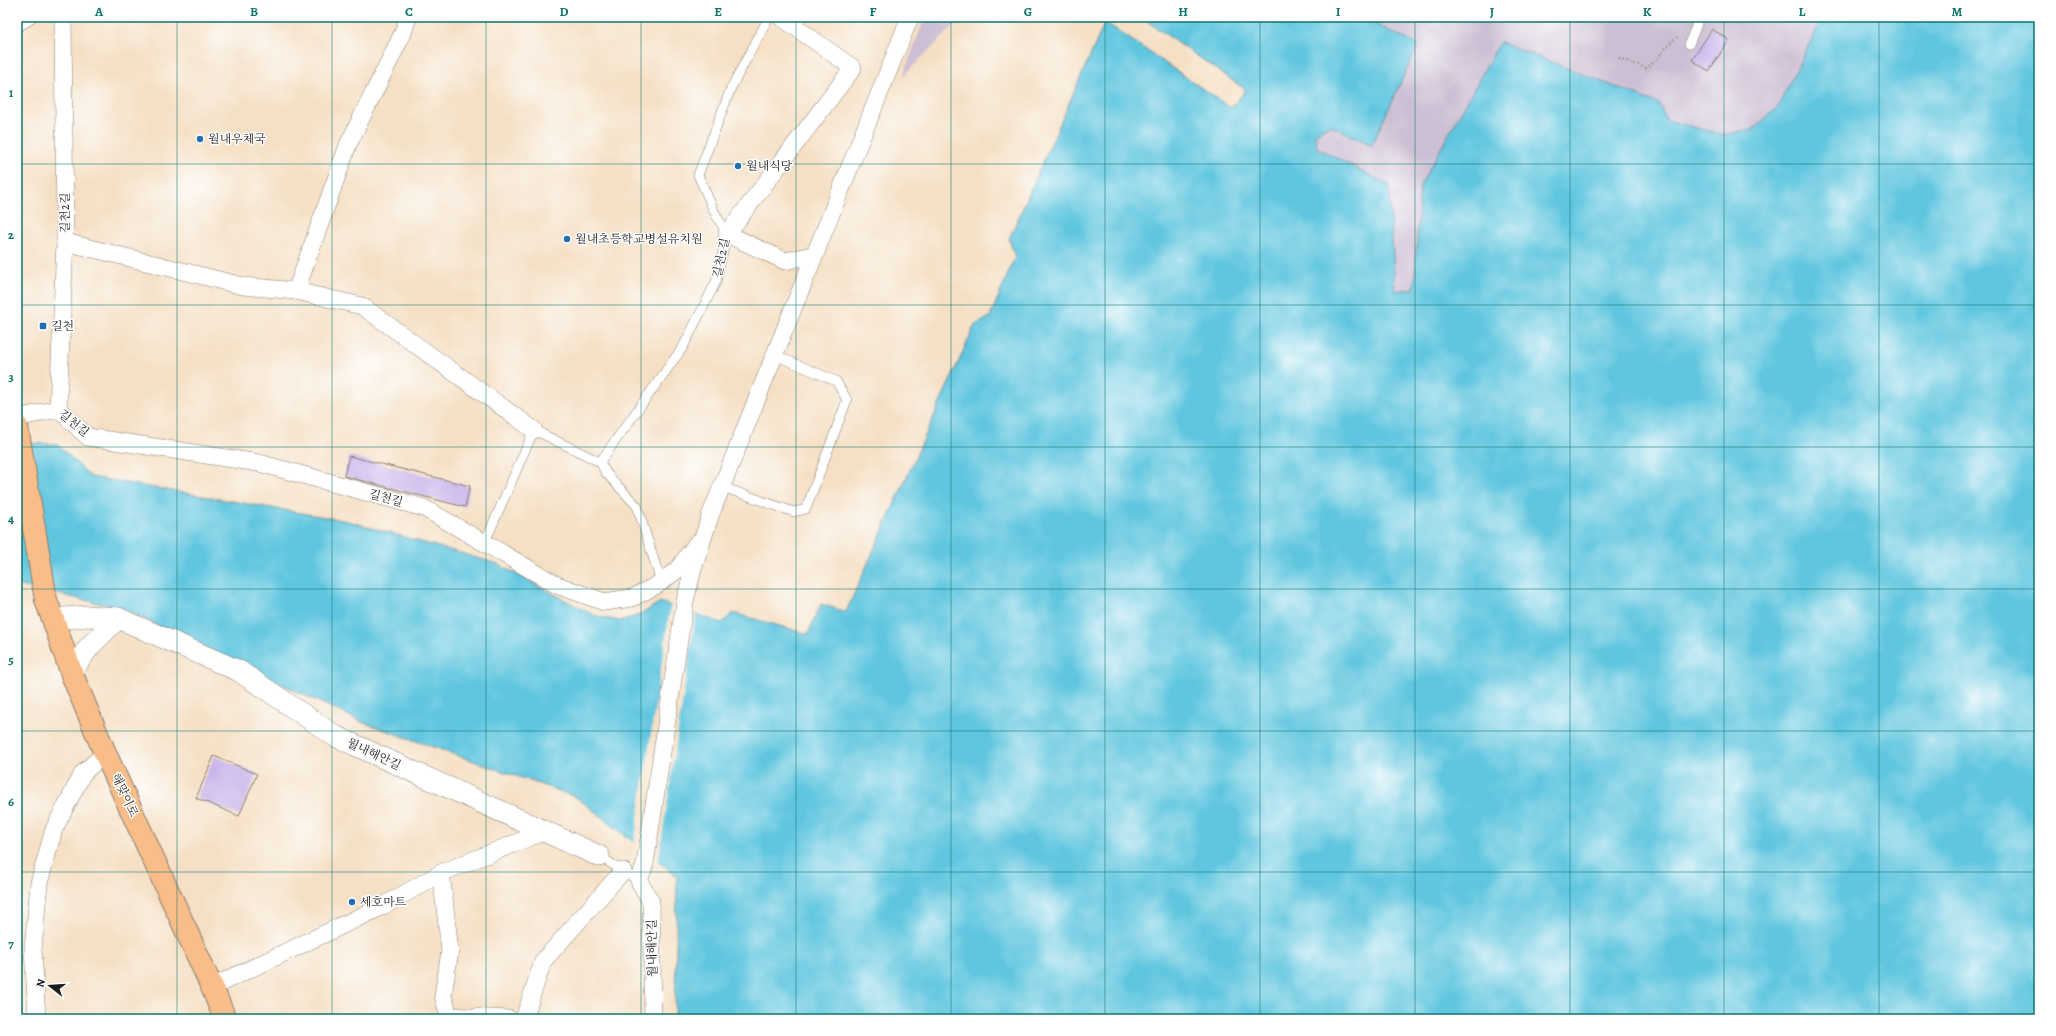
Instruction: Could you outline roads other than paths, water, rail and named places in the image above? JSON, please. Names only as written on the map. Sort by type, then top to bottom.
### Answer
[{"type":"main road","name":"해맞이로","points":[[17,427],[50,609],[71,672],[225,1019]]},
{"type":"street","points":[[17,23],[27,17]]},
{"type":"street","name":"길천2길","points":[[58,409],[65,242],[63,17]]},
{"type":"street","points":[[296,291],[348,144],[402,33],[408,17]]},
{"type":"street","points":[[781,17],[853,68],[727,234],[785,261],[816,254]]},
{"type":"street","points":[[639,880],[645,864],[685,601],[692,573],[710,516],[910,17]]},
{"type":"street","points":[[65,242],[243,286],[296,291],[362,306],[534,430]]},
{"type":"street","name":"길천길","points":[[17,427],[58,409],[88,437],[259,463],[424,508],[557,584],[604,602],[632,598],[661,582],[677,570],[696,545],[710,516]]},
{"type":"street","name":"월내해안길","points":[[50,609],[88,616],[118,618],[239,671],[335,736],[543,832],[599,856]]},
{"type":"street","points":[[71,672],[89,647],[118,618]]},
{"type":"street","points":[[37,1019],[32,949],[39,883],[54,829],[84,773],[106,753]]},
{"type":"street","points":[[212,987],[382,906],[440,873],[543,832]]},
{"type":"street","points":[[524,1019],[543,961],[623,871]]},
{"type":"street","points":[[440,873],[450,951],[443,995],[449,1016],[509,1019]]},
{"type":"street","name":"월내해안길","points":[[639,880],[651,902],[653,1019]]},
{"type":"lane","name":"길천2길","points":[[600,462],[683,347],[716,282],[727,234],[715,213],[698,175],[731,88],[769,17]]},
{"type":"lane","points":[[1689,44],[1695,20]]},
{"type":"lane","points":[[722,487],[794,512],[806,509],[847,400],[836,381],[775,355]]},
{"type":"lane","points":[[485,542],[534,430],[600,462],[606,473],[637,506],[661,582]]},
{"type":"lane","points":[[599,856],[639,880]]},
{"type":"water","points":[[1141,17],[1361,17],[1418,45],[1372,145],[1329,125],[1315,134],[1317,148],[1389,185],[1395,291],[1414,289],[1420,186],[1500,42],[1659,104],[1666,120],[1724,135],[1755,128],[1777,108],[1823,17],[2039,17],[2039,1019],[675,1019],[677,876],[576,797],[362,722],[120,608],[17,585],[17,443],[57,444],[91,477],[348,521],[498,564],[593,615],[619,621],[640,615],[660,602],[722,623],[733,613],[808,634],[821,604],[846,612],[975,325],[990,317],[1015,257],[1009,239],[1105,22],[1231,108],[1246,90]]},
{"type":"place","name":"월내우체국","points":[[200,139]]},
{"type":"place","name":"월내식당","points":[[738,166]]},
{"type":"place","name":"월내초등학교병설유치원","points":[[567,239]]},
{"type":"place","name":"길천","points":[[43,326]]},
{"type":"place","name":"세호마트","points":[[352,902]]}]
